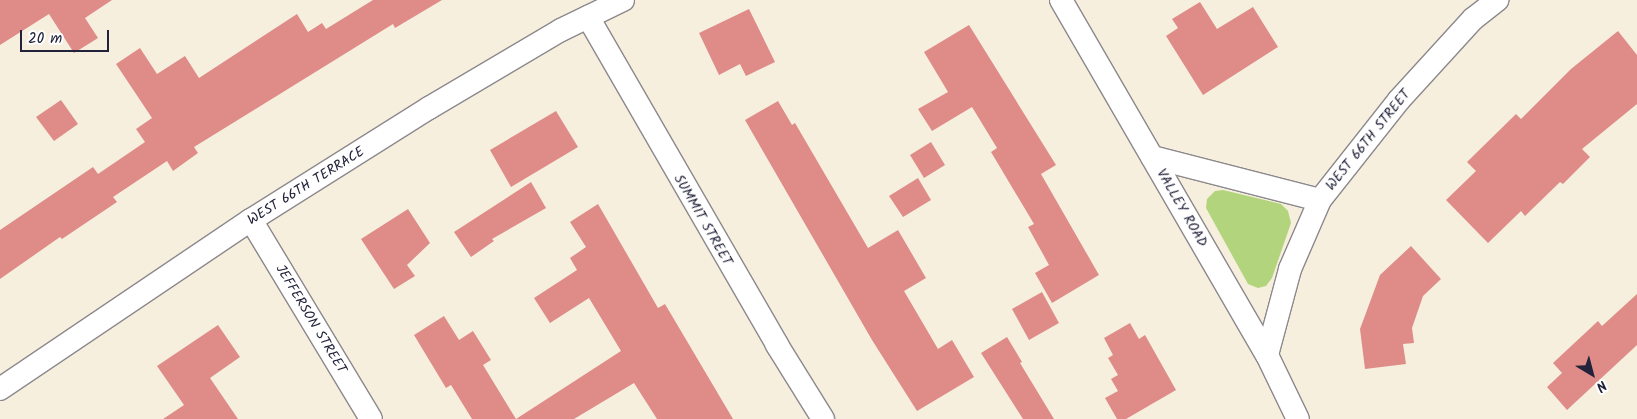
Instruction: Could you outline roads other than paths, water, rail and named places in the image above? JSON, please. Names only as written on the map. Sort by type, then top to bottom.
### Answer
[{"type":"street","name":"WEST 66TH TERRACE","points":[[0,389],[251,220],[429,108],[588,17],[623,0]]},
{"type":"street","name":"VALLEY ROAD","points":[[1061,0],[1266,355],[1298,419]]},
{"type":"street","name":"WEST 66TH STREET","points":[[1152,158],[1320,200],[1399,100],[1473,19],[1497,0]]},
{"type":"street","name":"SUMMIT STREET","points":[[588,17],[748,295],[823,419]]},
{"type":"street","points":[[1266,355],[1290,269],[1320,200]]},
{"type":"street","name":"JEFFERSON STREET","points":[[251,220],[371,419]]}]
